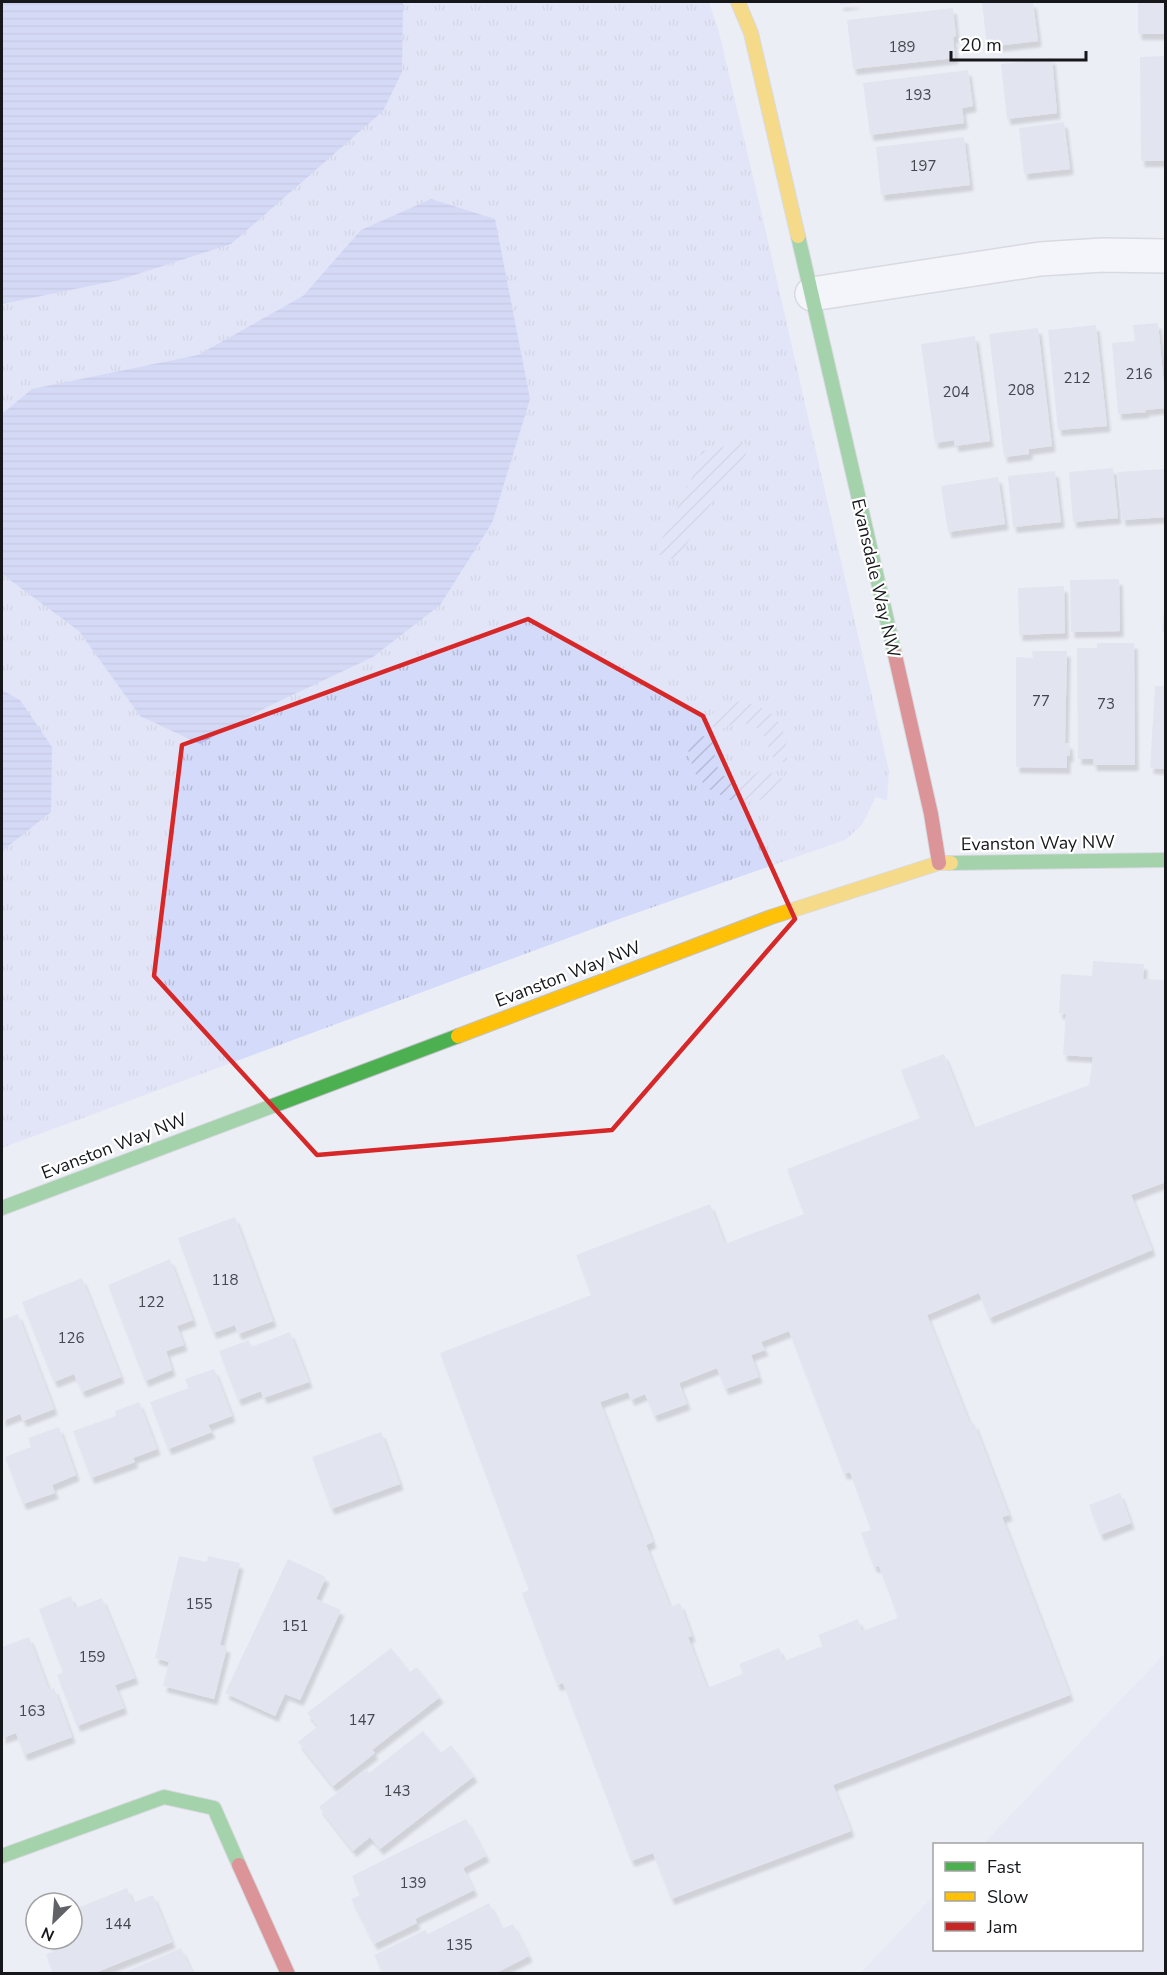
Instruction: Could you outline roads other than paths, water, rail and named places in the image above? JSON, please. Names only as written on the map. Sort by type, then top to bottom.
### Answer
[{"type":"street","name":"Evansdale Way NW","points":[[738,2],[751,33],[812,294],[931,814],[939,863]]},
{"type":"street","points":[[812,294],[1040,259],[1102,255],[1166,256]]},
{"type":"street","name":"Evanston Way NW","points":[[2,1208],[771,916],[939,863],[1166,860]]},
{"type":"street","points":[[2,1856],[164,1797],[214,1808],[288,1974]]},
{"type":"water","points":[[2,2],[403,2],[402,72],[383,111],[231,244],[119,280],[2,304]]},
{"type":"water","points":[[431,199],[495,219],[530,399],[492,523],[440,605],[373,657],[269,706],[200,744],[140,716],[79,631],[2,574],[2,414],[32,389],[198,355],[303,296],[361,230]]},
{"type":"water","points":[[2,690],[20,700],[52,747],[51,812],[2,851]]}]
